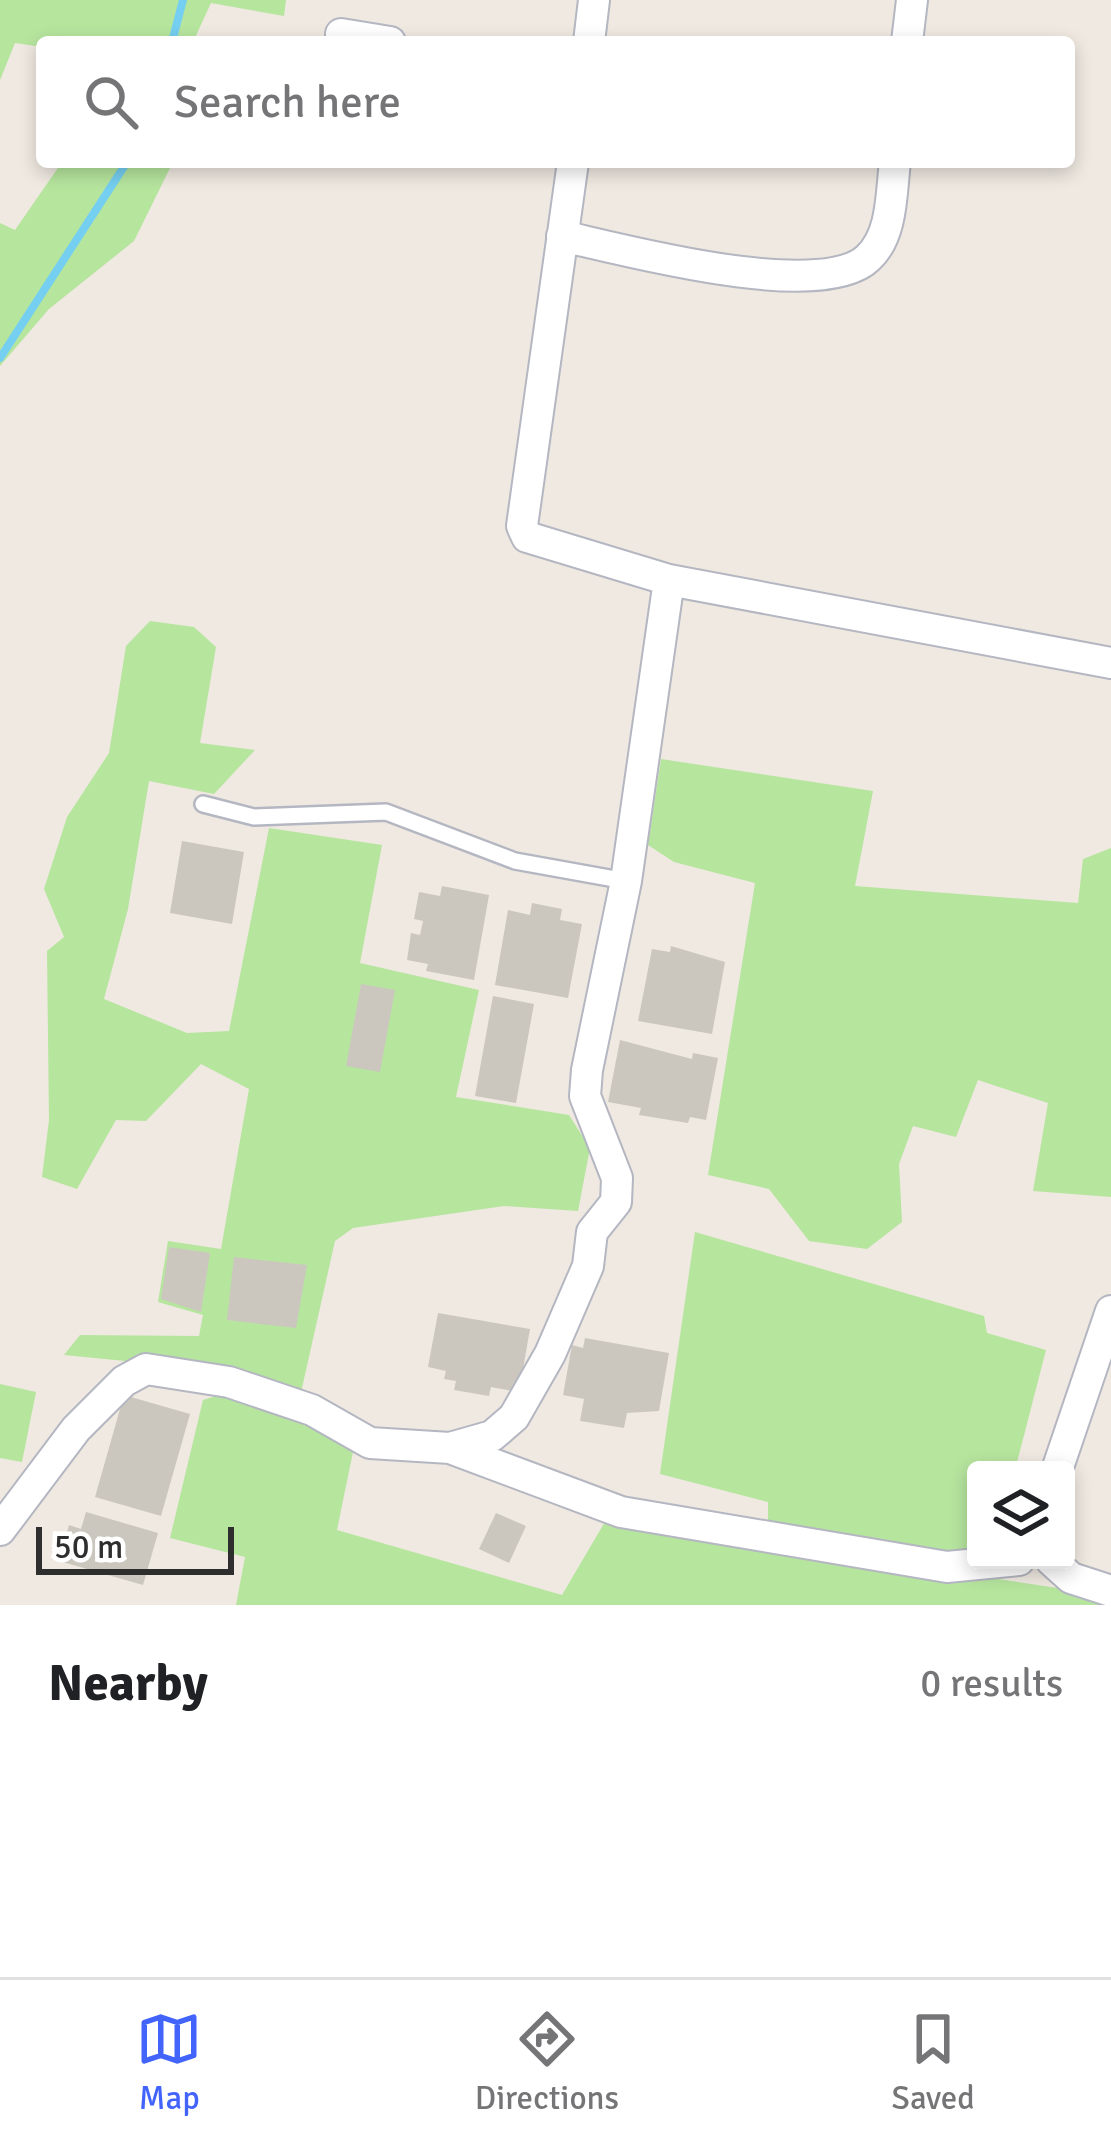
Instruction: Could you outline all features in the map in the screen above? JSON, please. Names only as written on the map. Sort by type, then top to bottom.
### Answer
[{"type":"street","points":[[591,36],[595,0]]},
{"type":"street","points":[[909,36],[912,0]]},
{"type":"street","points":[[340,34],[352,36]]},
{"type":"street","points":[[572,168],[522,526],[538,544],[669,580],[1111,663]]},
{"type":"street","points":[[562,236],[719,270],[830,276],[868,258],[888,224],[894,168]]},
{"type":"street","points":[[450,1448],[492,1436],[514,1418],[550,1354],[588,1266],[592,1232],[616,1202],[616,1178],[585,1096],[626,881],[669,580]]},
{"type":"street","points":[[1060,1461],[1111,1311]]},
{"type":"street","points":[[0,1530],[76,1429],[124,1381],[146,1370],[229,1382],[312,1410],[370,1443],[450,1448],[621,1512],[946,1567],[967,1565]]},
{"type":"street","points":[[1062,1569],[1072,1578],[1111,1591]]},
{"type":"lane","points":[[203,804],[254,817],[386,812],[514,861],[626,881]]},
{"type":"green space","points":[[0,0],[286,0],[284,16],[211,3],[196,36],[36,36],[36,46],[15,43],[0,80]]},
{"type":"green space","points":[[58,168],[170,168],[134,241],[49,309],[0,366],[0,223],[15,230]]},
{"type":"green space","points":[[150,621],[194,627],[216,647],[200,743],[255,750],[214,794],[149,781],[128,909],[104,999],[187,1033],[229,1031],[269,828],[382,845],[360,963],[479,990],[456,1097],[569,1115],[590,1148],[578,1211],[504,1206],[353,1228],[335,1241],[300,1397],[207,1369],[64,1355],[80,1335],[199,1336],[203,1315],[158,1302],[168,1241],[221,1249],[249,1089],[201,1064],[146,1121],[116,1120],[77,1189],[42,1177],[49,1120],[47,951],[64,937],[44,889],[67,817],[109,753],[126,646]]},
{"type":"green space","points":[[661,759],[873,791],[855,886],[1078,903],[1083,859],[1111,848],[1111,1197],[1033,1191],[1048,1103],[978,1080],[956,1137],[913,1126],[899,1164],[902,1222],[867,1249],[809,1241],[769,1189],[708,1175],[755,883],[674,862],[648,845]]},
{"type":"green space","points":[[695,1232],[984,1316],[987,1333],[1046,1350],[1017,1461],[967,1461],[967,1555],[768,1525],[768,1502],[660,1474]]},
{"type":"green space","points":[[0,1384],[36,1392],[22,1462],[0,1458]]},
{"type":"green space","points":[[229,1392],[295,1414],[354,1447],[337,1530],[562,1595],[606,1520],[1111,1596],[1111,1605],[236,1605],[245,1557],[170,1538],[203,1400]]},
{"type":"building","points":[[182,841],[244,852],[232,924],[170,913]]},
{"type":"building","points":[[442,886],[489,895],[474,980],[426,971],[428,964],[407,960],[411,933],[420,935],[423,921],[414,919],[419,892],[440,896]]},
{"type":"building","points":[[532,903],[562,909],[560,920],[582,924],[568,998],[495,985],[508,910],[530,915]]},
{"type":"building","points":[[671,946],[725,962],[712,1034],[638,1021],[652,949],[670,952]]},
{"type":"building","points":[[361,984],[395,990],[380,1072],[346,1066]]},
{"type":"building","points":[[493,996],[534,1004],[516,1103],[475,1096]]},
{"type":"building","points":[[620,1040],[692,1059],[693,1053],[718,1058],[706,1120],[690,1117],[688,1123],[639,1115],[641,1108],[608,1102]]},
{"type":"building","points":[[169,1247],[210,1253],[201,1312],[161,1299]]},
{"type":"building","points":[[234,1257],[307,1265],[296,1328],[227,1320]]},
{"type":"building","points":[[438,1313],[530,1329],[519,1392],[491,1387],[489,1396],[454,1390],[456,1381],[444,1379],[446,1371],[428,1367]]},
{"type":"building","points":[[585,1338],[669,1353],[659,1411],[627,1413],[624,1428],[580,1421],[584,1399],[563,1395],[572,1345],[583,1348]]},
{"type":"building","points":[[124,1395],[190,1414],[161,1516],[95,1497]]},
{"type":"building","points":[[86,1512],[158,1533],[143,1585],[59,1561],[69,1525],[81,1529]]},
{"type":"building","points":[[496,1513],[526,1526],[509,1563],[479,1549]]},
{"type":"waterway","points":[[174,36],[183,0]]},
{"type":"waterway","points":[[0,358],[123,168]]}]
